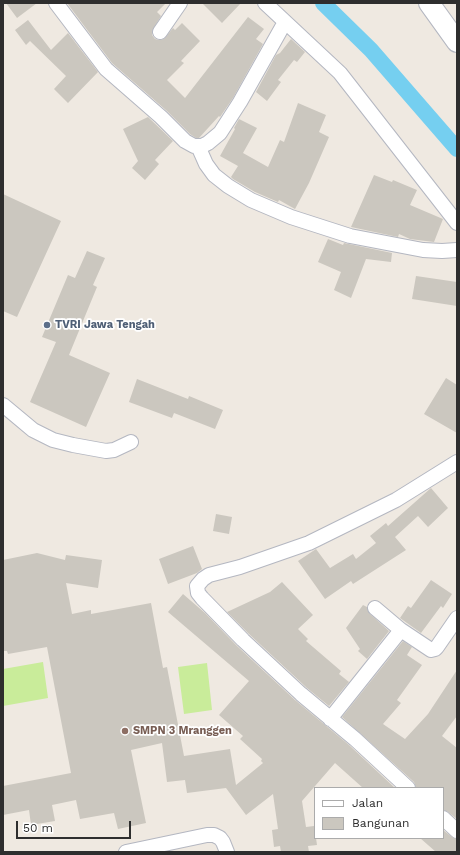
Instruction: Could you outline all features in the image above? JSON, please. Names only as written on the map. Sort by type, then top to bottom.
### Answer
[{"type":"main road","points":[[429,3],[457,42]]},
{"type":"street","points":[[56,3],[106,69],[161,116],[185,141],[194,146],[208,143],[220,133],[240,102],[285,22]]},
{"type":"street","points":[[160,32],[180,3]]},
{"type":"street","points":[[265,3],[340,73],[457,223]]},
{"type":"street","points":[[198,146],[206,164],[214,175],[228,186],[251,200],[290,217],[350,236],[423,250],[457,250]]},
{"type":"street","points":[[3,406],[33,430],[53,440],[106,451],[114,450],[131,442]]},
{"type":"street","points":[[407,787],[238,635],[202,598],[198,593],[197,586],[209,575],[240,567],[309,543],[396,500],[457,462]]},
{"type":"street","points":[[374,608],[401,630],[431,650],[437,647],[457,618]]},
{"type":"street","points":[[330,719],[401,630]]},
{"type":"street","points":[[444,819],[457,831]]},
{"type":"street","points":[[126,852],[207,835],[220,838],[227,852]]},
{"type":"green space","points":[[43,662],[48,698],[3,706],[3,669]]},
{"type":"green space","points":[[207,663],[212,710],[184,714],[178,667]]},
{"type":"building","points":[[6,3],[37,3],[17,18]]},
{"type":"building","points":[[67,3],[166,3],[157,12],[161,16],[152,31],[152,35],[155,39],[164,39],[173,28],[175,30],[182,23],[200,41],[181,61],[184,63],[167,80],[185,98],[248,17],[264,29],[256,39],[263,44],[233,98],[220,117],[219,116],[199,138],[196,138],[112,63]]},
{"type":"building","points":[[202,3],[241,3],[222,23]]},
{"type":"building","points":[[28,20],[51,50],[68,33],[98,72],[68,103],[54,89],[66,76],[30,41],[26,45],[15,30]]},
{"type":"building","points":[[291,39],[305,52],[297,62],[294,60],[278,80],[281,82],[267,101],[256,92],[276,55],[280,53]]},
{"type":"building","points":[[298,103],[326,115],[319,132],[329,137],[309,183],[295,209],[279,200],[278,202],[255,192],[233,179],[231,177],[238,166],[220,156],[239,119],[257,128],[243,153],[268,167],[280,140],[284,142]]},
{"type":"building","points":[[148,117],[173,141],[155,160],[159,164],[145,180],[132,168],[138,161],[123,129]]},
{"type":"building","points":[[374,175],[392,182],[393,180],[417,190],[410,205],[443,219],[434,242],[410,239],[399,234],[398,237],[351,227]]},
{"type":"building","points":[[3,194],[61,221],[17,317],[3,311]]},
{"type":"building","points":[[328,239],[343,245],[344,243],[392,253],[391,262],[366,259],[351,298],[334,290],[341,272],[318,262]]},
{"type":"building","points":[[87,251],[105,258],[93,285],[97,287],[69,355],[110,373],[86,427],[30,402],[56,342],[42,337],[68,275],[75,278]]},
{"type":"building","points":[[416,276],[457,282],[457,306],[412,299]]},
{"type":"building","points":[[446,378],[457,385],[457,433],[424,414]]},
{"type":"building","points":[[137,379],[188,399],[189,396],[223,410],[215,429],[174,413],[172,418],[129,402]]},
{"type":"building","points":[[431,488],[448,508],[428,527],[418,516],[395,537],[406,550],[353,584],[351,581],[325,599],[298,561],[316,549],[330,568],[353,554],[356,559],[376,543],[370,536],[386,523],[388,526]]},
{"type":"building","points":[[216,514],[232,517],[229,534],[213,531]]},
{"type":"building","points":[[193,546],[202,569],[197,573],[168,584],[159,559]]},
{"type":"building","points":[[37,553],[65,560],[66,555],[102,560],[98,588],[66,583],[72,614],[91,610],[91,614],[151,603],[163,668],[167,667],[184,756],[230,749],[236,785],[263,763],[261,761],[262,759],[240,739],[243,736],[219,715],[249,681],[168,612],[183,594],[205,613],[237,646],[295,700],[349,745],[394,787],[362,787],[335,763],[302,801],[306,827],[314,826],[314,839],[316,839],[317,845],[308,846],[309,852],[281,852],[280,846],[274,847],[272,830],[278,829],[273,794],[246,815],[226,788],[187,793],[185,780],[167,782],[162,743],[131,750],[146,823],[118,829],[114,813],[80,819],[76,800],[52,805],[55,821],[31,825],[29,810],[3,815],[3,786],[71,773],[47,647],[8,654],[7,651],[3,651],[3,560]]},
{"type":"building","points":[[431,580],[452,594],[443,608],[441,606],[421,633],[400,618],[408,606],[411,608]]},
{"type":"building","points":[[282,582],[313,615],[298,629],[308,639],[306,641],[341,671],[339,674],[349,682],[329,706],[307,688],[227,612],[270,592]]},
{"type":"building","points":[[363,605],[367,607],[370,614],[389,631],[367,659],[358,651],[360,649],[346,628]]},
{"type":"building","points":[[403,641],[412,647],[407,655],[422,665],[397,700],[401,703],[383,724],[405,739],[428,714],[457,670],[457,716],[442,736],[457,748],[457,819],[444,810],[444,787],[416,787],[414,782],[342,717]]},
{"type":"building","points":[[444,831],[457,839],[457,852],[436,852],[421,839],[444,839]]},
{"type":"waterway","points":[[323,3],[371,50],[457,149]]},
{"type":"place","name":"TVRI Jawa Tengah","points":[[47,325]]},
{"type":"place","name":"SMPN 3 Mranggen","points":[[125,731]]}]
